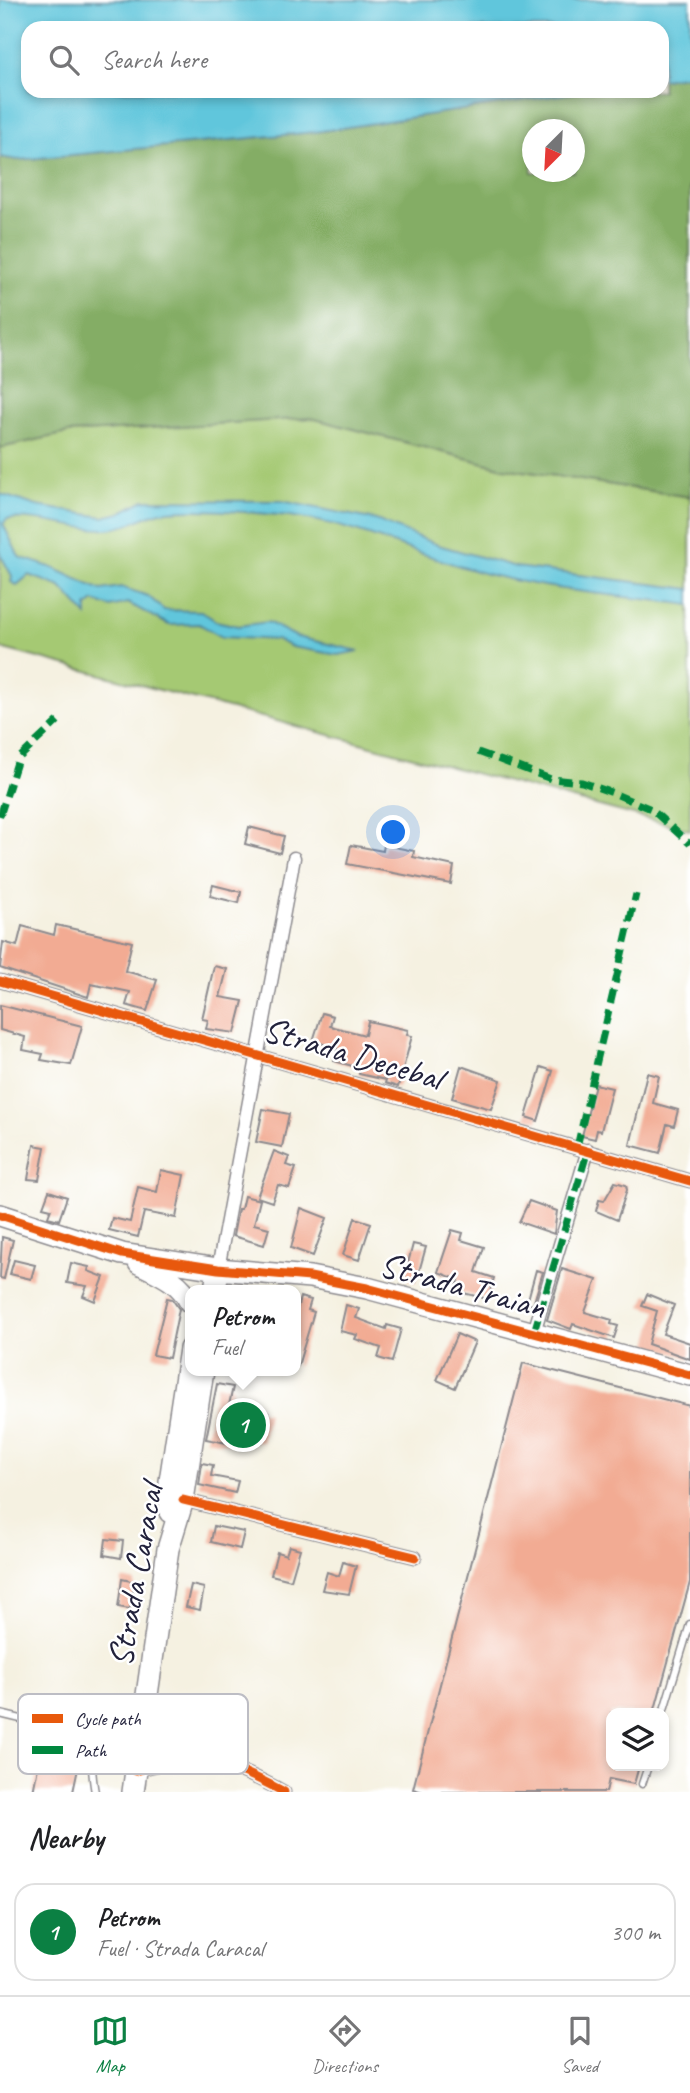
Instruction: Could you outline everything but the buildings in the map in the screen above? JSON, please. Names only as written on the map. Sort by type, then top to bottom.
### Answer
[{"type":"main road","points":[[0,1214],[122,1254],[173,1280],[185,1291]]},
{"type":"main road","name":"Strada Traian","points":[[122,1254],[212,1275],[282,1275],[357,1286],[690,1375]]},
{"type":"main road","points":[[264,1285],[282,1275]]},
{"type":"main road","points":[[169,1549],[170,1481],[186,1376]]},
{"type":"main road","name":"Strada Caracal","points":[[148,1694],[169,1549],[183,1500],[202,1376]]},
{"type":"street","points":[[212,1275],[294,858]]},
{"type":"street","name":"Strada Decebal","points":[[0,981],[690,1181]]},
{"type":"street","points":[[534,1332],[588,1150]]},
{"type":"street","points":[[183,1500],[415,1557]]},
{"type":"street","points":[[135,1782],[151,1774]]},
{"type":"street","points":[[246,1774],[284,1792]]},
{"type":"lane","points":[[178,1427],[192,1445]]},
{"type":"lane","points":[[665,1708],[690,1624]]},
{"type":"lane","points":[[0,1714],[18,1718]]},
{"type":"lane","points":[[642,1784],[646,1771]]},
{"type":"lane","points":[[93,1774],[95,1792]]},
{"type":"green space","points":[[690,75],[690,497],[504,468],[311,418],[68,433],[0,448],[0,157],[18,160],[315,132],[539,98],[669,98],[669,78]]},
{"type":"green space","points":[[311,418],[504,468],[690,497],[690,830],[0,648],[0,448],[68,433]]},
{"type":"water","points":[[0,0],[690,0],[690,75],[669,78],[669,21],[21,21],[21,98],[539,98],[315,132],[18,160],[0,157]]},
{"type":"water","points":[[0,494],[37,506],[103,517],[120,513],[144,500],[282,501],[376,520],[438,545],[516,567],[690,589],[690,605],[515,581],[465,568],[366,534],[289,516],[222,511],[168,511],[107,529],[32,519],[7,519],[3,524],[19,557],[53,568],[101,590],[121,587],[148,596],[164,610],[201,611],[216,621],[238,626],[268,622],[297,637],[359,651],[338,655],[292,647],[277,640],[222,637],[199,624],[169,625],[128,603],[110,607],[94,601],[87,607],[87,616],[61,587],[29,575],[17,585],[11,582],[12,576],[0,554]]},
{"type":"marked path","points":[[0,816],[18,759],[58,721]]},
{"type":"marked path","points":[[478,752],[551,779],[582,782],[651,809],[690,844]]},
{"type":"marked path","points":[[577,1147],[636,894]]},
{"type":"marked path","points":[[534,1332],[588,1150]]},
{"type":"cycle path","points":[[0,981],[690,1181]]},
{"type":"cycle path","points":[[0,1215],[122,1254],[218,1269],[310,1277],[367,1288],[690,1375]]},
{"type":"cycle path","points":[[183,1500],[415,1557]]},
{"type":"cycle path","points":[[248,1774],[284,1792]]},
{"type":"place","name":"Petrom","points":[[243,1425]]}]
